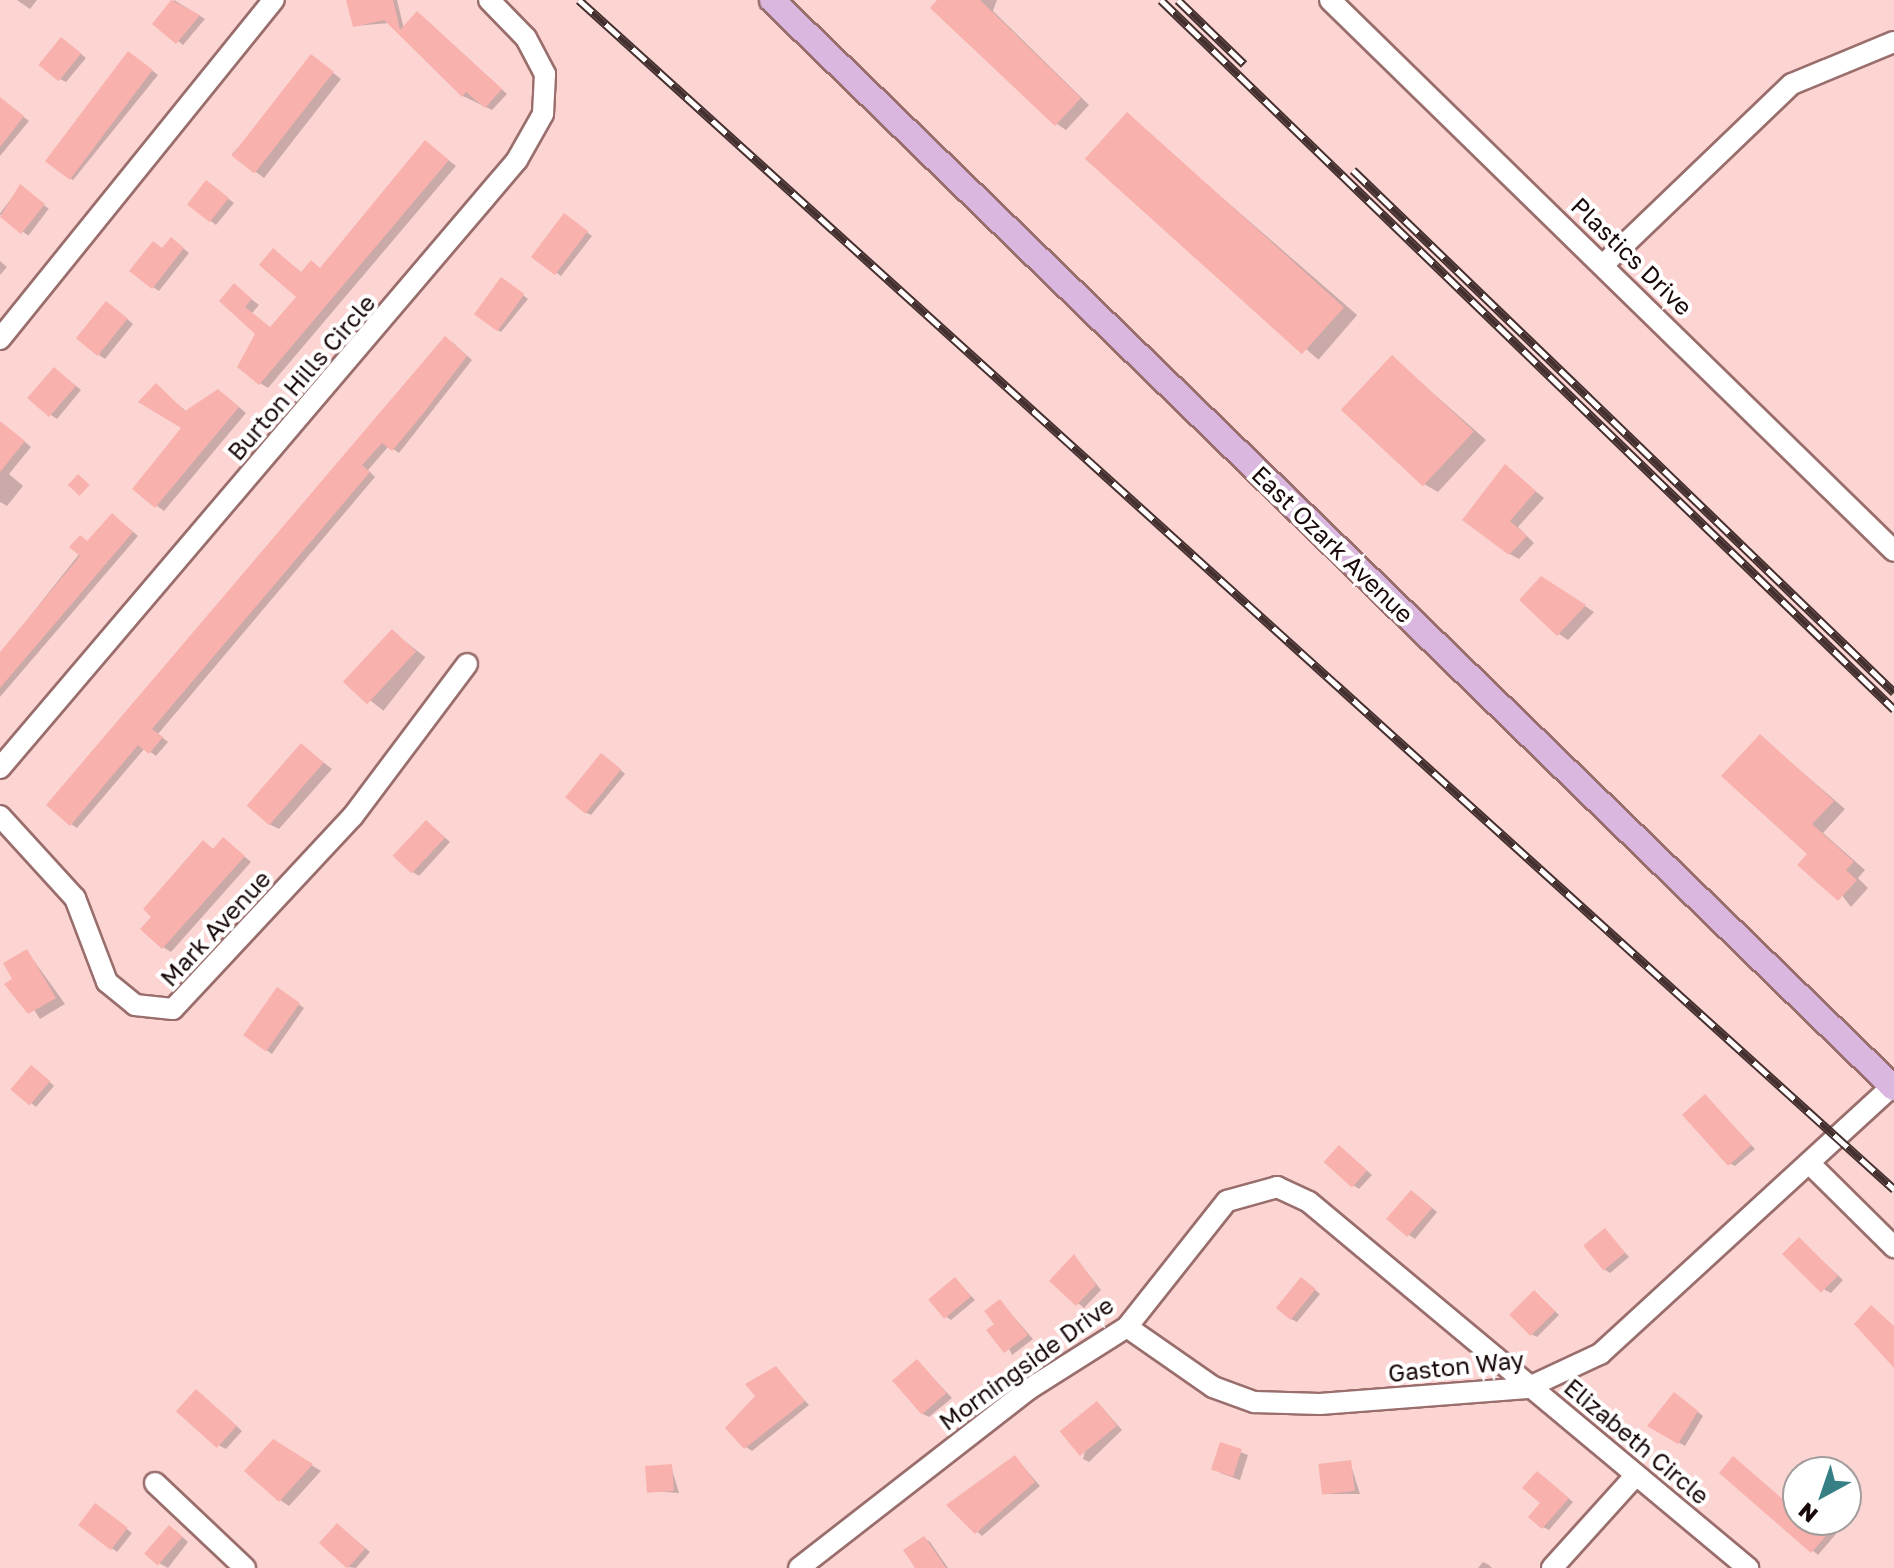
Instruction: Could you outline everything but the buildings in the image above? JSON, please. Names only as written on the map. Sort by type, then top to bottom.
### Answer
[{"type":"main road","name":"East Ozark Avenue","points":[[772,0],[1893,1087]]},
{"type":"street","points":[[0,339],[274,0]]},
{"type":"street","name":"Burton Hills Circle","points":[[0,768],[517,160],[543,114],[545,74],[526,38],[489,0]]},
{"type":"street","name":"Plastics Drive","points":[[1330,0],[1604,264],[1894,551]]},
{"type":"street","points":[[1604,264],[1792,84],[1894,42]]},
{"type":"street","name":"Mark Avenue","points":[[0,816],[75,898],[107,982],[135,1005],[173,1009],[353,816],[467,664]]},
{"type":"street","name":"Gaston Way","points":[[1127,1327],[1213,1387],[1254,1402],[1320,1404],[1527,1388],[1600,1354],[1893,1087]]},
{"type":"street","points":[[1809,1163],[1894,1247]]},
{"type":"street","name":"Morningside Drive","points":[[799,1568],[1040,1381],[1127,1327],[1227,1201],[1277,1187],[1309,1202]]},
{"type":"street","name":"Elizabeth Circle","points":[[1309,1202],[1527,1388],[1547,1397],[1635,1476],[1748,1568]]},
{"type":"street","points":[[1552,1568],[1635,1476]]},
{"type":"street","points":[[155,1483],[245,1568]]},
{"type":"railway","points":[[579,0],[1894,1189]]},
{"type":"railway","points":[[1161,0],[1894,709]]},
{"type":"railway","points":[[1178,0],[1244,64]]},
{"type":"railway","points":[[1353,170],[1894,692]]}]
